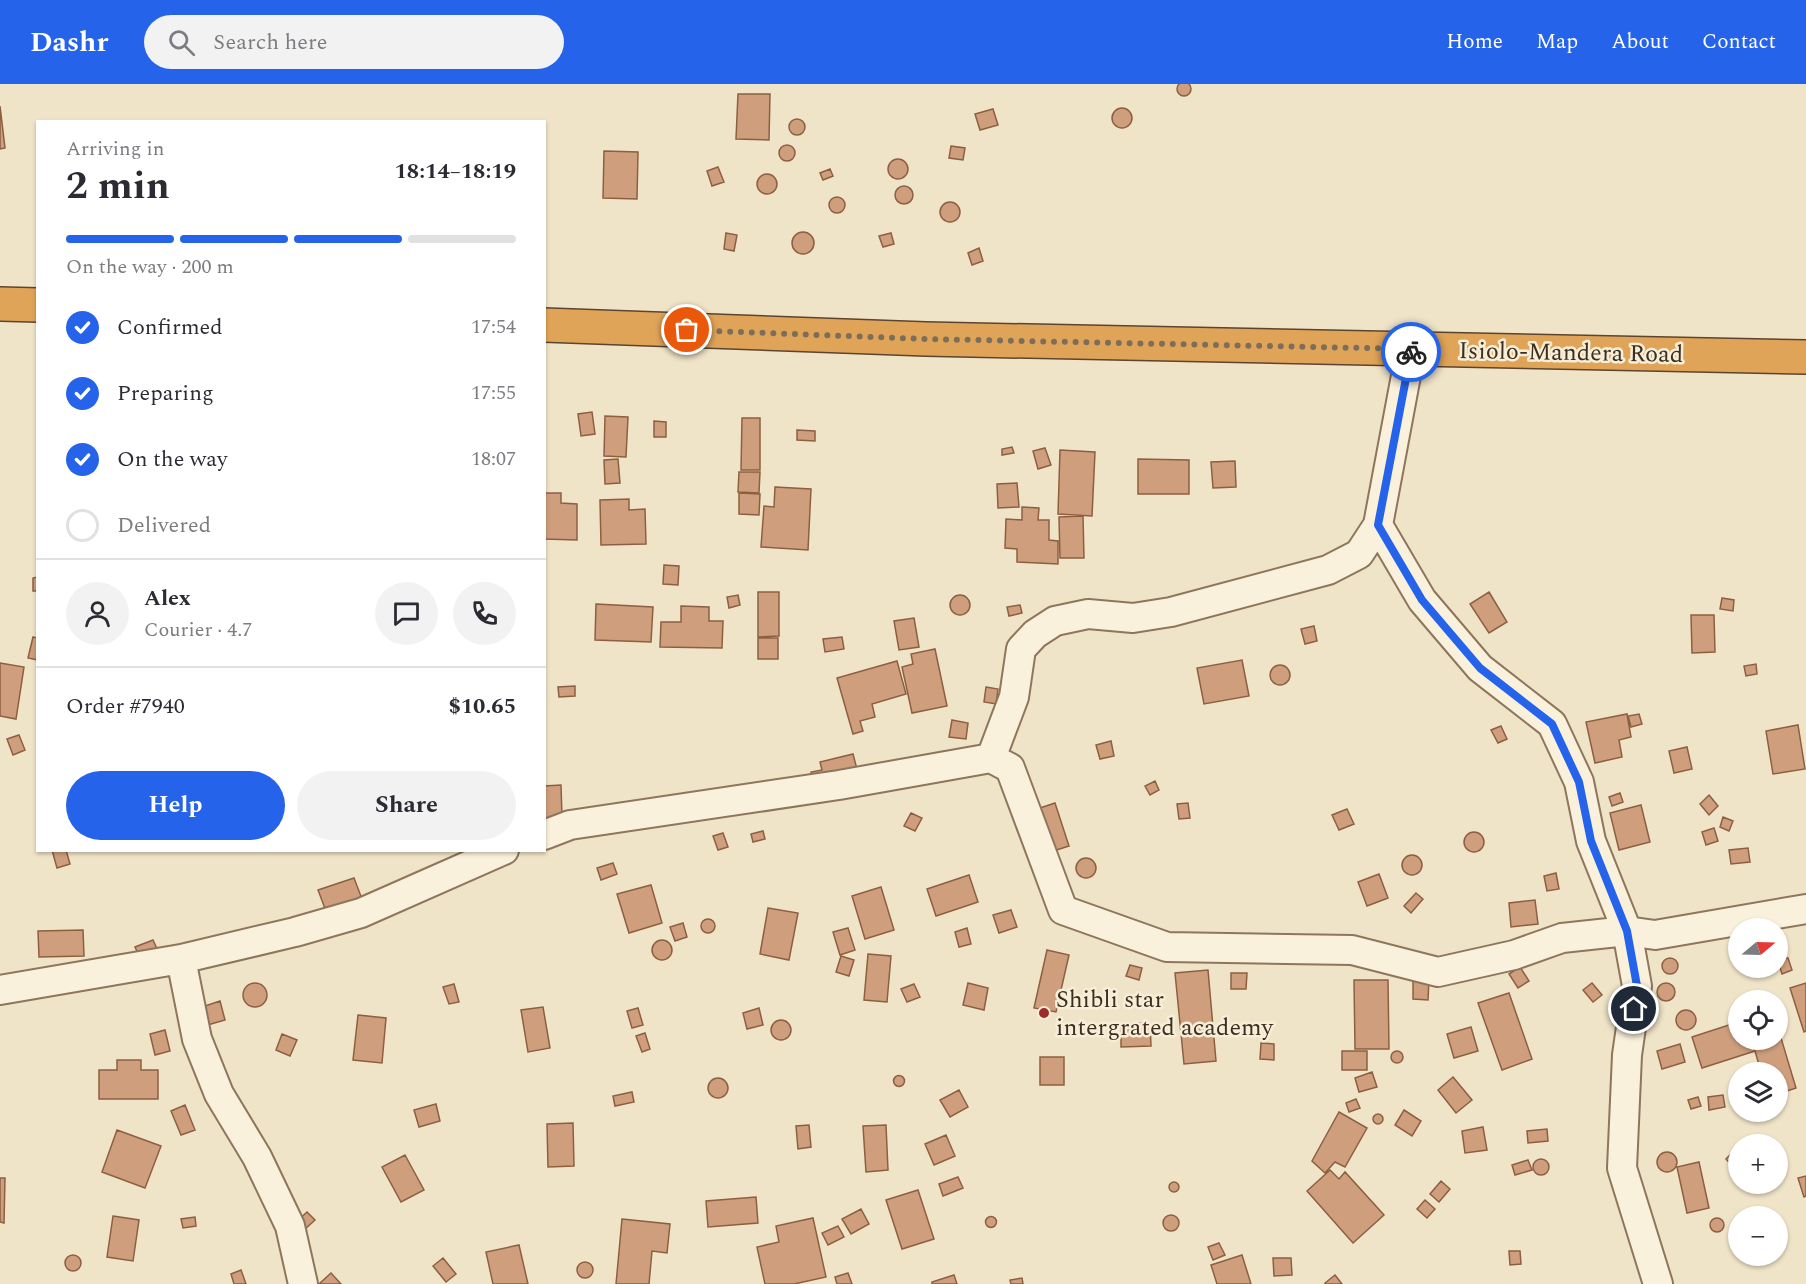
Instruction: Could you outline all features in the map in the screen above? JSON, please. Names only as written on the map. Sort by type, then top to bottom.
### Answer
[{"type":"highway","points":[[0,304],[36,305]]},
{"type":"highway","name":"Isiolo-Mandera Road","points":[[546,324],[926,339],[1806,357]]},
{"type":"street","points":[[991,758],[1014,696],[1021,649],[1035,634],[1054,621],[1088,614],[1133,618],[1171,612],[1328,570],[1359,554],[1378,525],[1412,349]]},
{"type":"street","points":[[1378,525],[1422,600],[1480,668],[1552,724],[1579,782],[1591,841],[1627,931],[1637,986],[1627,1055],[1622,1168],[1658,1284]]},
{"type":"street","points":[[546,834],[570,825],[839,785],[991,758],[1010,768],[1063,910],[1167,947],[1352,950],[1438,972],[1514,954],[1562,938],[1627,931],[1655,935],[1806,909]]},
{"type":"street","points":[[0,990],[181,959],[295,932],[361,913],[499,852]]},
{"type":"street","points":[[181,959],[197,1039],[219,1094],[257,1158],[290,1226],[303,1284]]},
{"type":"building","points":[[1184,82],[1189,84],[1191,89],[1189,94],[1184,96],[1179,94],[1177,89],[1179,84]]},
{"type":"building","points":[[738,94],[770,94],[769,140],[736,139]]},
{"type":"building","points":[[0,106],[5,148],[0,149]]},
{"type":"building","points":[[1122,108],[1129,111],[1132,118],[1129,125],[1122,128],[1115,125],[1112,118],[1115,111]]},
{"type":"building","points":[[993,109],[998,125],[980,130],[975,114]]},
{"type":"building","points":[[797,119],[803,121],[805,127],[803,133],[797,135],[791,133],[789,127],[791,121]]},
{"type":"building","points":[[787,145],[793,147],[795,153],[793,159],[787,161],[781,159],[779,153],[781,147]]},
{"type":"building","points":[[951,146],[965,148],[963,160],[949,158]]},
{"type":"building","points":[[604,151],[638,152],[637,199],[603,198]]},
{"type":"building","points":[[898,159],[905,162],[908,169],[905,176],[898,179],[891,176],[888,169],[891,162]]},
{"type":"building","points":[[718,167],[724,182],[712,186],[707,171]]},
{"type":"building","points":[[830,169],[833,176],[823,180],[820,173]]},
{"type":"building","points":[[767,174],[774,177],[777,184],[774,191],[767,194],[760,191],[757,184],[760,177]]},
{"type":"building","points":[[900,186],[908,186],[913,191],[911,202],[900,204],[895,199],[895,191]]},
{"type":"building","points":[[837,197],[843,199],[845,205],[843,211],[837,213],[831,211],[829,205],[831,199]]},
{"type":"building","points":[[950,202],[957,205],[960,212],[957,219],[950,222],[943,219],[940,212],[943,205]]},
{"type":"building","points":[[803,232],[811,235],[814,243],[811,251],[803,254],[795,251],[792,243],[795,235]]},
{"type":"building","points":[[726,233],[737,235],[734,251],[724,249]]},
{"type":"building","points":[[891,233],[894,244],[883,247],[879,236]]},
{"type":"building","points":[[979,248],[983,261],[972,265],[968,253]]},
{"type":"building","points":[[592,412],[595,434],[581,436],[578,414]]},
{"type":"building","points":[[605,416],[628,417],[626,457],[604,456]]},
{"type":"building","points":[[742,418],[760,418],[760,470],[741,470]]},
{"type":"building","points":[[654,421],[666,422],[666,437],[654,437]]},
{"type":"building","points":[[797,430],[815,431],[815,441],[797,440]]},
{"type":"building","points":[[1012,447],[1014,453],[1002,455],[1002,449]]},
{"type":"building","points":[[1045,448],[1051,465],[1038,469],[1033,451]]},
{"type":"building","points":[[1060,450],[1095,452],[1092,516],[1058,514]]},
{"type":"building","points":[[618,459],[620,483],[605,484],[604,460]]},
{"type":"building","points":[[1138,459],[1189,460],[1189,494],[1138,494]]},
{"type":"building","points":[[1235,461],[1236,487],[1213,488],[1211,462]]},
{"type":"building","points":[[739,472],[760,472],[759,493],[738,492]]},
{"type":"building","points":[[1017,483],[1019,507],[998,508],[997,484]]},
{"type":"building","points":[[775,487],[811,489],[808,550],[761,547],[764,506],[774,507]]},
{"type":"building","points":[[546,493],[561,493],[561,503],[577,504],[577,540],[546,539]]},
{"type":"building","points":[[739,493],[760,494],[759,515],[739,514]]},
{"type":"building","points":[[629,499],[629,510],[645,509],[646,544],[601,545],[600,500]]},
{"type":"building","points":[[1022,507],[1039,508],[1038,520],[1049,520],[1049,540],[1058,541],[1058,564],[1017,562],[1017,549],[1005,548],[1006,519],[1022,520]]},
{"type":"building","points":[[1083,516],[1084,558],[1060,558],[1059,517]]},
{"type":"building","points":[[664,565],[679,566],[678,585],[663,584]]},
{"type":"building","points":[[36,577],[36,591],[33,591],[33,578]]},
{"type":"building","points":[[758,592],[779,592],[779,636],[758,637]]},
{"type":"building","points":[[1489,592],[1507,622],[1489,633],[1470,604]]},
{"type":"building","points":[[738,595],[740,605],[729,608],[727,597]]},
{"type":"building","points":[[956,595],[964,595],[970,601],[970,609],[964,615],[956,615],[950,609],[950,601]]},
{"type":"building","points":[[1722,598],[1734,600],[1733,611],[1720,609]]},
{"type":"building","points":[[596,604],[653,607],[651,642],[595,640]]},
{"type":"building","points":[[1020,605],[1022,613],[1009,616],[1007,607]]},
{"type":"building","points":[[681,606],[709,607],[709,621],[723,621],[722,648],[660,647],[661,622],[681,622]]},
{"type":"building","points":[[1691,615],[1714,615],[1715,652],[1692,653]]},
{"type":"building","points":[[914,618],[919,647],[899,650],[894,621]]},
{"type":"building","points":[[1314,626],[1317,641],[1305,644],[1301,629]]},
{"type":"building","points":[[33,637],[36,638],[36,660],[28,658]]},
{"type":"building","points":[[842,637],[844,649],[825,652],[823,639]]},
{"type":"building","points":[[758,638],[778,638],[778,659],[758,659]]},
{"type":"building","points":[[935,649],[947,706],[912,713],[902,667],[913,664],[911,654]]},
{"type":"building","points":[[1242,660],[1249,696],[1204,704],[1197,668]]},
{"type":"building","points":[[897,661],[906,694],[872,704],[875,717],[860,721],[863,731],[853,734],[837,678]]},
{"type":"building","points":[[0,663],[24,667],[16,719],[0,716]]},
{"type":"building","points":[[1756,664],[1757,674],[1746,676],[1744,666]]},
{"type":"building","points":[[1276,665],[1284,665],[1290,671],[1290,679],[1284,685],[1276,685],[1270,679],[1270,671]]},
{"type":"building","points":[[575,686],[575,696],[559,697],[558,687]]},
{"type":"building","points":[[986,687],[998,689],[996,704],[984,702]]},
{"type":"building","points":[[1627,714],[1631,737],[1619,740],[1622,757],[1595,763],[1586,722]]},
{"type":"building","points":[[1639,714],[1642,724],[1631,727],[1628,716]]},
{"type":"building","points":[[952,720],[968,723],[966,739],[949,737]]},
{"type":"building","points":[[1798,725],[1805,769],[1773,774],[1766,731]]},
{"type":"building","points":[[1501,726],[1507,739],[1498,743],[1491,730]]},
{"type":"building","points":[[19,735],[25,750],[13,755],[7,739]]},
{"type":"building","points":[[1111,741],[1114,756],[1100,759],[1096,745]]},
{"type":"building","points":[[1687,747],[1692,769],[1674,773],[1669,751]]},
{"type":"building","points":[[853,754],[858,773],[813,784],[811,772],[822,770],[820,762]]},
{"type":"building","points":[[1155,781],[1159,790],[1150,795],[1145,786]]},
{"type":"building","points":[[561,785],[562,817],[546,818],[546,786]]},
{"type":"building","points":[[1620,793],[1623,802],[1612,806],[1609,797]]},
{"type":"building","points":[[1709,795],[1718,806],[1709,815],[1700,804]]},
{"type":"building","points":[[1055,803],[1069,846],[1044,854],[1031,811]]},
{"type":"building","points":[[1188,803],[1190,818],[1179,819],[1177,804]]},
{"type":"building","points":[[1641,805],[1650,842],[1619,850],[1610,813]]},
{"type":"building","points":[[1347,809],[1354,824],[1339,830],[1332,815]]},
{"type":"building","points":[[911,813],[922,818],[915,831],[904,826]]},
{"type":"building","points":[[1723,817],[1733,821],[1729,831],[1720,827]]},
{"type":"building","points":[[1714,828],[1718,841],[1706,845],[1702,832]]},
{"type":"building","points":[[763,831],[765,839],[753,842],[751,834]]},
{"type":"building","points":[[1470,832],[1478,832],[1484,838],[1484,846],[1478,852],[1470,852],[1464,846],[1464,838]]},
{"type":"building","points":[[723,833],[728,847],[718,850],[713,836]]},
{"type":"building","points":[[1748,848],[1750,862],[1731,864],[1729,850]]},
{"type":"building","points":[[53,852],[67,852],[70,864],[57,868]]},
{"type":"building","points":[[1408,855],[1416,855],[1422,861],[1422,869],[1416,875],[1408,875],[1402,869],[1402,861]]},
{"type":"building","points":[[1082,858],[1090,858],[1096,864],[1096,872],[1090,878],[1082,878],[1076,872],[1076,864]]},
{"type":"building","points":[[613,863],[617,874],[601,880],[597,868]]},
{"type":"building","points":[[1556,873],[1559,889],[1547,891],[1544,876]]},
{"type":"building","points":[[1379,874],[1388,898],[1367,906],[1358,882]]},
{"type":"building","points":[[969,875],[978,902],[936,916],[927,889]]},
{"type":"building","points":[[354,878],[362,899],[326,911],[318,890]]},
{"type":"building","points":[[651,885],[662,923],[629,933],[617,894]]},
{"type":"building","points":[[881,887],[894,930],[865,939],[852,896]]},
{"type":"building","points":[[1416,893],[1423,899],[1411,913],[1404,906]]},
{"type":"building","points":[[1535,900],[1538,924],[1511,927],[1509,903]]},
{"type":"building","points":[[768,908],[798,913],[789,960],[760,954]]},
{"type":"building","points":[[1011,910],[1017,927],[999,933],[993,915]]},
{"type":"building","points":[[705,919],[711,919],[715,926],[711,933],[705,933],[701,929],[701,923]]},
{"type":"building","points":[[683,923],[687,937],[675,941],[670,927]]},
{"type":"building","points":[[848,928],[855,950],[840,955],[833,932]]},
{"type":"building","points":[[967,928],[971,944],[959,947],[955,932]]},
{"type":"building","points":[[83,930],[84,956],[39,957],[38,931]]},
{"type":"building","points":[[153,940],[158,951],[140,958],[135,947]]},
{"type":"building","points":[[658,940],[666,940],[672,946],[672,954],[666,960],[658,960],[652,954],[652,946]]},
{"type":"building","points":[[1047,950],[1069,955],[1056,1012],[1034,1008]]},
{"type":"building","points":[[868,954],[891,956],[887,1002],[864,1000]]},
{"type":"building","points":[[841,956],[854,960],[849,976],[836,972]]},
{"type":"building","points":[[1667,958],[1673,958],[1678,966],[1676,972],[1667,974],[1662,969],[1662,963]]},
{"type":"building","points":[[1788,958],[1792,970],[1788,972]]},
{"type":"building","points":[[1130,965],[1142,968],[1139,980],[1126,976]]},
{"type":"building","points":[[1520,967],[1529,981],[1518,988],[1509,974]]},
{"type":"building","points":[[1208,970],[1216,1061],[1184,1064],[1175,973]]},
{"type":"building","points":[[1231,973],[1247,973],[1246,989],[1231,989]]},
{"type":"building","points":[[1413,979],[1429,979],[1428,1000],[1413,999]]},
{"type":"building","points":[[1354,980],[1388,980],[1389,1049],[1355,1049]]},
{"type":"building","points":[[255,983],[263,987],[267,995],[263,1003],[255,1007],[247,1003],[243,995],[247,987]]},
{"type":"building","points":[[968,983],[988,988],[984,1010],[963,1005]]},
{"type":"building","points":[[1592,983],[1602,995],[1593,1002],[1583,990]]},
{"type":"building","points":[[1666,983],[1672,986],[1675,992],[1672,998],[1666,1001],[1660,998],[1657,992],[1660,986]]},
{"type":"building","points":[[1806,983],[1806,1031],[1804,1032],[1790,988]]},
{"type":"building","points":[[454,984],[459,1002],[449,1004],[443,987]]},
{"type":"building","points":[[914,984],[920,997],[907,1002],[901,989]]},
{"type":"building","points":[[1509,993],[1532,1059],[1502,1070],[1478,1003]]},
{"type":"building","points":[[220,1001],[225,1020],[204,1026],[199,1008]]},
{"type":"building","points":[[543,1007],[550,1048],[528,1052],[521,1010]]},
{"type":"building","points":[[638,1008],[643,1025],[632,1028],[627,1011]]},
{"type":"building","points":[[759,1008],[763,1025],[747,1029],[743,1013]]},
{"type":"building","points":[[1686,1010],[1693,1013],[1696,1020],[1693,1027],[1686,1030],[1679,1027],[1676,1020],[1679,1013]]},
{"type":"building","points":[[358,1015],[386,1018],[382,1063],[353,1060]]},
{"type":"building","points":[[777,1020],[785,1020],[791,1026],[791,1034],[785,1040],[777,1040],[771,1034],[771,1026]]},
{"type":"building","points":[[1150,1023],[1151,1046],[1121,1047],[1121,1024]]},
{"type":"building","points":[[1728,1025],[1728,1050],[1785,1050],[1796,1088],[1788,1091],[1788,1062],[1758,1062],[1755,1051],[1702,1068],[1692,1037]]},
{"type":"building","points":[[1471,1027],[1478,1051],[1454,1058],[1447,1034]]},
{"type":"building","points":[[165,1030],[170,1051],[155,1055],[150,1034]]},
{"type":"building","points":[[645,1033],[650,1049],[642,1052],[636,1036]]},
{"type":"building","points":[[282,1034],[297,1040],[290,1056],[276,1050]]},
{"type":"building","points":[[1261,1043],[1274,1044],[1274,1060],[1260,1059]]},
{"type":"building","points":[[1680,1044],[1685,1062],[1662,1069],[1657,1051]]},
{"type":"building","points":[[1342,1051],[1367,1051],[1367,1070],[1342,1070]]},
{"type":"building","points":[[1399,1051],[1403,1057],[1399,1063],[1395,1063],[1391,1055]]},
{"type":"building","points":[[1040,1057],[1064,1057],[1064,1085],[1040,1085]]},
{"type":"building","points":[[117,1060],[141,1060],[141,1070],[158,1070],[158,1099],[99,1099],[99,1070],[117,1070]]},
{"type":"building","points":[[1372,1072],[1377,1087],[1359,1092],[1355,1078]]},
{"type":"building","points":[[899,1075],[905,1081],[899,1087],[893,1081]]},
{"type":"building","points":[[1453,1077],[1472,1100],[1456,1113],[1438,1090]]},
{"type":"building","points":[[718,1078],[725,1081],[728,1088],[725,1095],[718,1098],[711,1095],[708,1088],[711,1081]]},
{"type":"building","points":[[959,1090],[968,1107],[950,1117],[940,1100]]},
{"type":"building","points":[[632,1092],[634,1102],[615,1106],[613,1096]]},
{"type":"building","points":[[1723,1095],[1725,1107],[1709,1110],[1708,1097]]},
{"type":"building","points":[[1698,1097],[1701,1106],[1691,1109],[1688,1100]]},
{"type":"building","points":[[1356,1099],[1360,1108],[1349,1112],[1346,1103]]},
{"type":"building","points":[[436,1104],[440,1121],[419,1127],[414,1110]]},
{"type":"building","points":[[185,1105],[195,1130],[181,1135],[171,1111]]},
{"type":"building","points":[[1404,1110],[1421,1121],[1412,1136],[1395,1125]]},
{"type":"building","points":[[1339,1112],[1367,1128],[1345,1167],[1335,1162],[1325,1173],[1312,1161]]},
{"type":"building","points":[[1378,1114],[1382,1115],[1382,1123],[1378,1124],[1374,1123],[1373,1119],[1374,1115]]},
{"type":"building","points":[[573,1123],[574,1166],[548,1167],[547,1124]]},
{"type":"building","points":[[809,1125],[811,1147],[798,1149],[796,1126]]},
{"type":"building","points":[[886,1125],[888,1170],[866,1172],[863,1126]]},
{"type":"building","points":[[1483,1127],[1487,1150],[1465,1153],[1462,1131]]},
{"type":"building","points":[[1547,1129],[1548,1141],[1528,1143],[1527,1131]]},
{"type":"building","points":[[117,1130],[161,1146],[145,1188],[102,1172]]},
{"type":"building","points":[[946,1135],[955,1156],[934,1165],[925,1144]]},
{"type":"building","points":[[1663,1152],[1671,1152],[1677,1158],[1677,1166],[1671,1172],[1663,1172],[1657,1166],[1657,1158]]},
{"type":"building","points":[[405,1155],[424,1190],[401,1202],[382,1167]]},
{"type":"building","points":[[1541,1159],[1547,1161],[1549,1167],[1547,1173],[1541,1175],[1535,1173],[1533,1167],[1535,1161]]},
{"type":"building","points":[[1528,1160],[1532,1170],[1515,1175],[1512,1165]]},
{"type":"building","points":[[1699,1162],[1709,1208],[1687,1213],[1677,1167]]},
{"type":"building","points":[[1330,1170],[1339,1179],[1345,1172],[1384,1215],[1353,1243],[1307,1191]]},
{"type":"building","points":[[1806,1176],[1806,1196],[1804,1197],[1798,1178]]},
{"type":"building","points":[[958,1177],[963,1188],[943,1196],[939,1184]]},
{"type":"building","points":[[0,1178],[5,1178],[4,1223],[0,1222]]},
{"type":"building","points":[[1441,1181],[1450,1189],[1439,1202],[1430,1194]]},
{"type":"building","points":[[1174,1182],[1178,1183],[1178,1191],[1174,1192],[1170,1191],[1169,1187],[1170,1183]]},
{"type":"building","points":[[918,1190],[934,1239],[902,1249],[886,1200]]},
{"type":"building","points":[[756,1197],[758,1223],[708,1227],[706,1201]]},
{"type":"building","points":[[1425,1200],[1435,1209],[1427,1218],[1417,1209]]},
{"type":"building","points":[[861,1209],[869,1224],[851,1234],[842,1219]]},
{"type":"building","points":[[307,1212],[315,1220],[303,1231],[295,1223]]},
{"type":"building","points":[[1171,1215],[1177,1217],[1179,1223],[1177,1229],[1171,1231],[1165,1229],[1163,1223],[1165,1217]]},
{"type":"building","points":[[113,1216],[139,1220],[133,1261],[107,1257]]},
{"type":"building","points":[[991,1216],[997,1222],[991,1228],[985,1222]]},
{"type":"building","points":[[195,1217],[196,1226],[183,1228],[181,1219]]},
{"type":"building","points":[[813,1218],[826,1277],[794,1284],[765,1284],[757,1247],[779,1242],[776,1226]]},
{"type":"building","points":[[1714,1218],[1720,1218],[1724,1225],[1720,1232],[1714,1232],[1710,1228],[1710,1222]]},
{"type":"building","points":[[622,1219],[670,1224],[667,1253],[652,1251],[649,1284],[616,1284]]},
{"type":"building","points":[[838,1226],[844,1237],[828,1245],[822,1233]]},
{"type":"building","points":[[1219,1243],[1225,1255],[1213,1260],[1208,1247]]},
{"type":"building","points":[[519,1245],[528,1284],[493,1284],[486,1252]]},
{"type":"building","points":[[1509,1251],[1520,1251],[1521,1264],[1510,1265]]},
{"type":"building","points":[[73,1255],[79,1257],[81,1263],[79,1269],[73,1271],[67,1269],[65,1263],[67,1257]]},
{"type":"building","points":[[1242,1255],[1251,1284],[1217,1284],[1211,1265]]},
{"type":"building","points":[[443,1258],[456,1274],[446,1282],[433,1266]]},
{"type":"building","points":[[1273,1258],[1291,1258],[1292,1275],[1274,1276]]},
{"type":"building","points":[[585,1262],[591,1264],[593,1270],[591,1276],[585,1278],[579,1276],[577,1270],[579,1264]]},
{"type":"building","points":[[241,1270],[246,1284],[234,1284],[231,1274]]},
{"type":"building","points":[[331,1273],[341,1284],[319,1284]]},
{"type":"building","points":[[848,1273],[852,1284],[837,1284],[835,1277]]},
{"type":"building","points":[[954,1275],[957,1284],[932,1284],[932,1282]]},
{"type":"building","points":[[1335,1275],[1342,1284],[1325,1284],[1325,1283]]},
{"type":"building","points":[[1022,1278],[1023,1284],[1011,1284],[1010,1280]]},
{"type":"way so far","points":[[687,330],[926,339],[1412,349],[1411,352]]},
{"type":"place","name":"Shibli star intergrated academy","points":[[1044,1013]]},
{"type":"route","points":[[1411,352],[1378,525],[1422,600],[1480,668],[1552,724],[1579,782],[1591,841],[1627,931],[1637,986],[1634,1009]]}]
